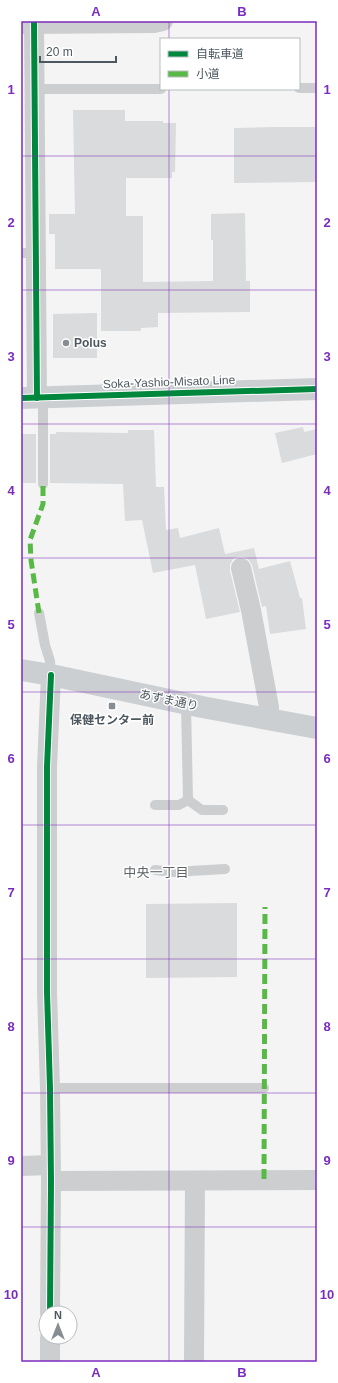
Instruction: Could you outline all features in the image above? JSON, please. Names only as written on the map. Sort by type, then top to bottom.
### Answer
[{"type":"street","points":[[34,398],[28,253],[34,89],[29,23],[154,23],[163,21]]},
{"type":"street","name":"Soka-Yashio-Misato Line","points":[[34,398],[317,389]]},
{"type":"street","points":[[241,568],[251,610],[269,706],[268,719]]},
{"type":"street","name":"あずま通り","points":[[21,670],[186,704],[317,728]]},
{"type":"street","points":[[50,1305],[50,1088],[47,992],[47,767],[51,675]]},
{"type":"street","points":[[21,1166],[50,1173],[195,1181],[317,1180]]},
{"type":"street","points":[[194,1362],[195,1181]]},
{"type":"street","points":[[50,1345],[50,1362]]},
{"type":"lane","points":[[300,88],[317,88]]},
{"type":"lane","points":[[34,89],[160,89]]},
{"type":"lane","points":[[34,398],[43,484]]},
{"type":"lane","points":[[39,613],[45,646],[50,662],[51,675]]},
{"type":"lane","points":[[186,704],[188,800]]},
{"type":"lane","points":[[155,805],[179,805],[188,800]]},
{"type":"lane","points":[[188,800],[202,810],[223,810]]},
{"type":"lane","points":[[155,870],[173,872],[225,869]]},
{"type":"lane","points":[[50,1088],[264,1088]]},
{"type":"building","points":[[73,110],[125,110],[125,121],[163,121],[163,123],[176,123],[175,172],[172,172],[172,178],[126,178],[126,216],[143,216],[143,282],[213,281],[213,240],[211,240],[211,214],[245,213],[246,281],[250,281],[250,312],[158,313],[158,327],[141,328],[141,331],[101,331],[101,269],[55,269],[55,234],[49,234],[49,214],[75,214]]},
{"type":"building","points":[[317,127],[317,182],[234,183],[234,128]]},
{"type":"building","points":[[97,313],[97,358],[53,358],[53,314]]},
{"type":"building","points":[[303,427],[304,432],[317,429],[317,454],[282,463],[275,433]]},
{"type":"building","points":[[128,430],[154,430],[156,487],[164,487],[166,530],[178,528],[180,538],[219,528],[225,554],[254,548],[259,569],[290,561],[300,598],[302,598],[306,629],[270,634],[266,606],[262,607],[252,565],[249,560],[244,557],[233,559],[230,565],[230,571],[240,612],[206,619],[195,565],[153,573],[142,520],[125,521],[123,484],[50,483],[50,434],[56,434],[56,432],[128,433]]},
{"type":"building","points":[[21,434],[36,434],[36,483],[21,483]]},
{"type":"building","points":[[237,903],[237,977],[146,978],[146,904]]},
{"type":"marked path","points":[[39,613],[31,560],[30,540],[43,504],[43,484]]},
{"type":"marked path","points":[[264,1179],[265,907]]},
{"type":"cycle path","points":[[34,21],[37,398]]},
{"type":"cycle path","points":[[21,398],[317,389]]},
{"type":"cycle path","points":[[50,1305],[51,1181],[47,992],[47,767],[51,675]]},
{"type":"place","name":"Polus","points":[[66,343]]},
{"type":"place","name":"保健センター前","points":[[112,706]]},
{"type":"district","name":"中央一丁目","points":[[156,872]]}]
